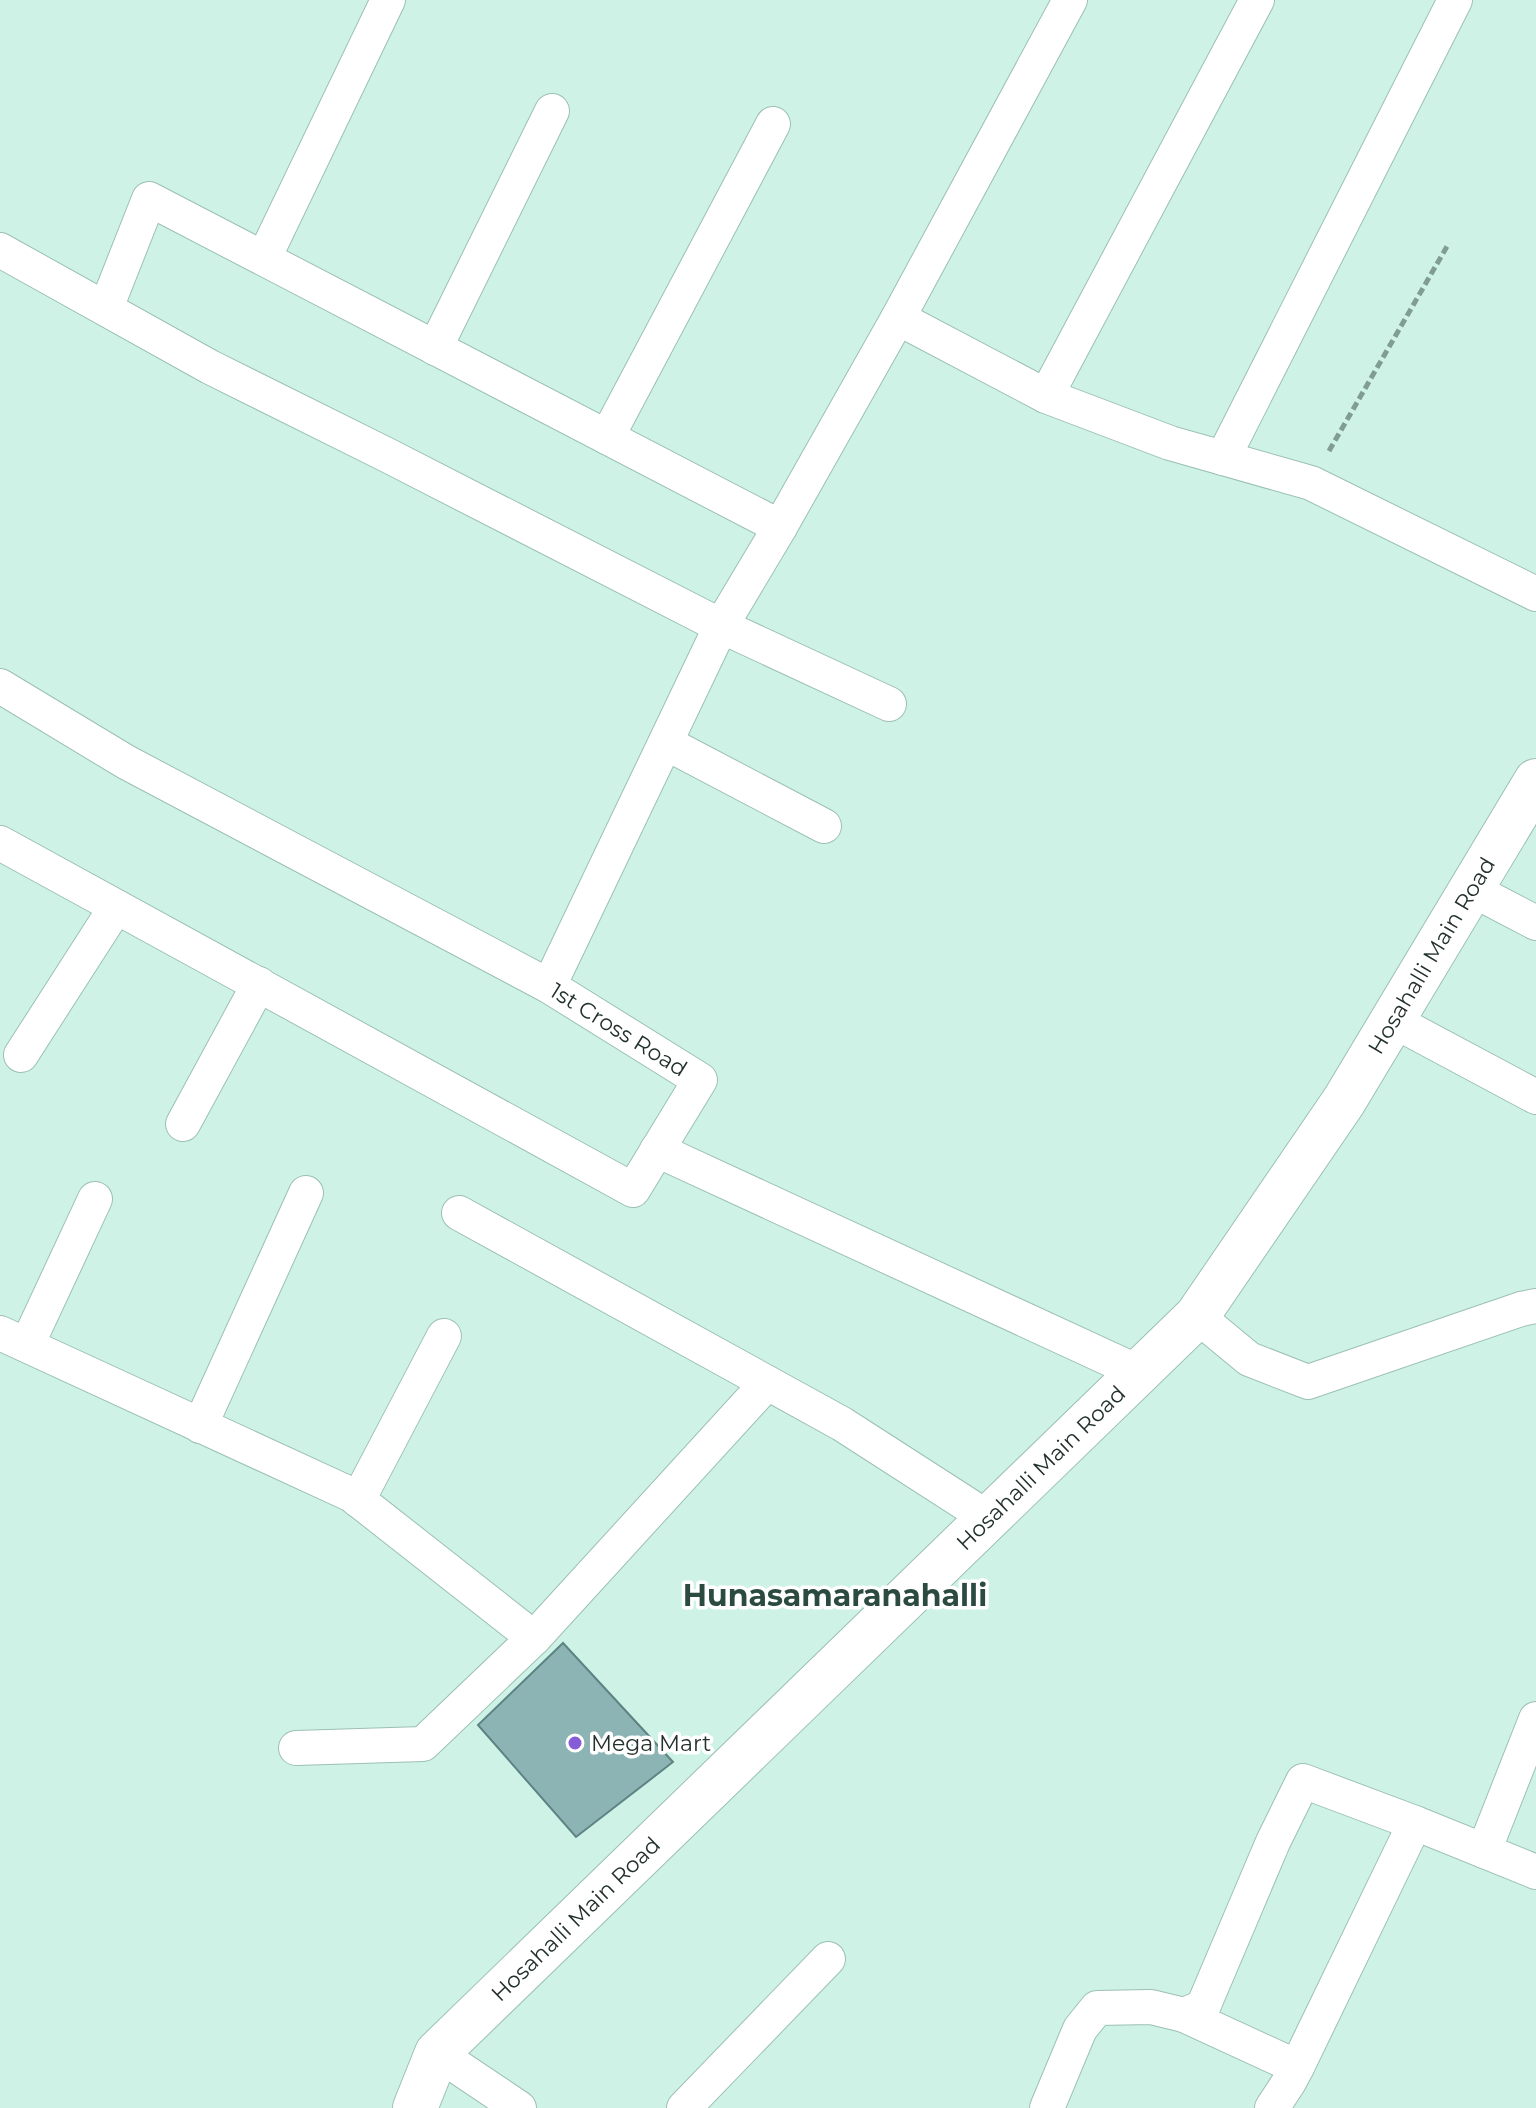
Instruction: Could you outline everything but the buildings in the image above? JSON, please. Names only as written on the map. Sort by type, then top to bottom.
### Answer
[{"type":"street","points":[[549,986],[721,626],[898,318],[1070,0]]},
{"type":"street","points":[[1046,396],[1257,0]]},
{"type":"street","points":[[1223,458],[1455,0]]},
{"type":"street","points":[[264,258],[381,2]]},
{"type":"street","points":[[435,348],[552,111]]},
{"type":"street","points":[[607,437],[773,124]]},
{"type":"street","points":[[106,308],[149,199],[780,527]]},
{"type":"street","points":[[0,250],[210,367],[721,626],[889,704]]},
{"type":"street","points":[[898,318],[1046,396],[1170,443],[1311,483],[1536,594]]},
{"type":"street","name":"1st Cross Road","points":[[0,686],[126,762],[549,986],[700,1080],[657,1150]]},
{"type":"street","points":[[666,743],[824,826]]},
{"type":"street","name":"Hosahalli Main Road","points":[[415,2108],[437,2053],[1197,1316],[1344,1101],[1536,781]]},
{"type":"street","points":[[0,843],[633,1190],[657,1150],[1138,1372]]},
{"type":"street","points":[[1471,889],[1536,923]]},
{"type":"street","points":[[21,1055],[116,907]]},
{"type":"street","points":[[183,1124],[259,984]]},
{"type":"street","points":[[1392,1020],[1536,1097]]},
{"type":"street","points":[[200,1426],[306,1193]]},
{"type":"street","points":[[95,1199],[14,1339],[352,1495],[534,1638]]},
{"type":"street","points":[[459,1213],[842,1424],[988,1518]]},
{"type":"street","points":[[1197,1316],[1249,1359],[1308,1382],[1536,1306]]},
{"type":"street","points":[[358,1500],[444,1336]]},
{"type":"street","points":[[296,1748],[423,1744],[534,1638],[767,1383]]},
{"type":"street","points":[[1484,1851],[1536,1719]]},
{"type":"street","points":[[1184,2015],[1203,2007],[1273,1842],[1303,1781],[1536,1872]]},
{"type":"street","points":[[1272,2108],[1297,2067],[1415,1823]]},
{"type":"street","points":[[684,2108],[828,1959]]},
{"type":"street","points":[[1047,2108],[1080,2029],[1097,2008],[1151,2007],[1184,2015],[1297,2067]]},
{"type":"street","points":[[437,2053],[519,2108]]},
{"type":"path","points":[[1311,483],[1449,243]]},
{"type":"place","name":"Mega Mart","points":[[575,1743]]},
{"type":"district","name":"Hunasamaranahalli","points":[[835,1596]]}]
